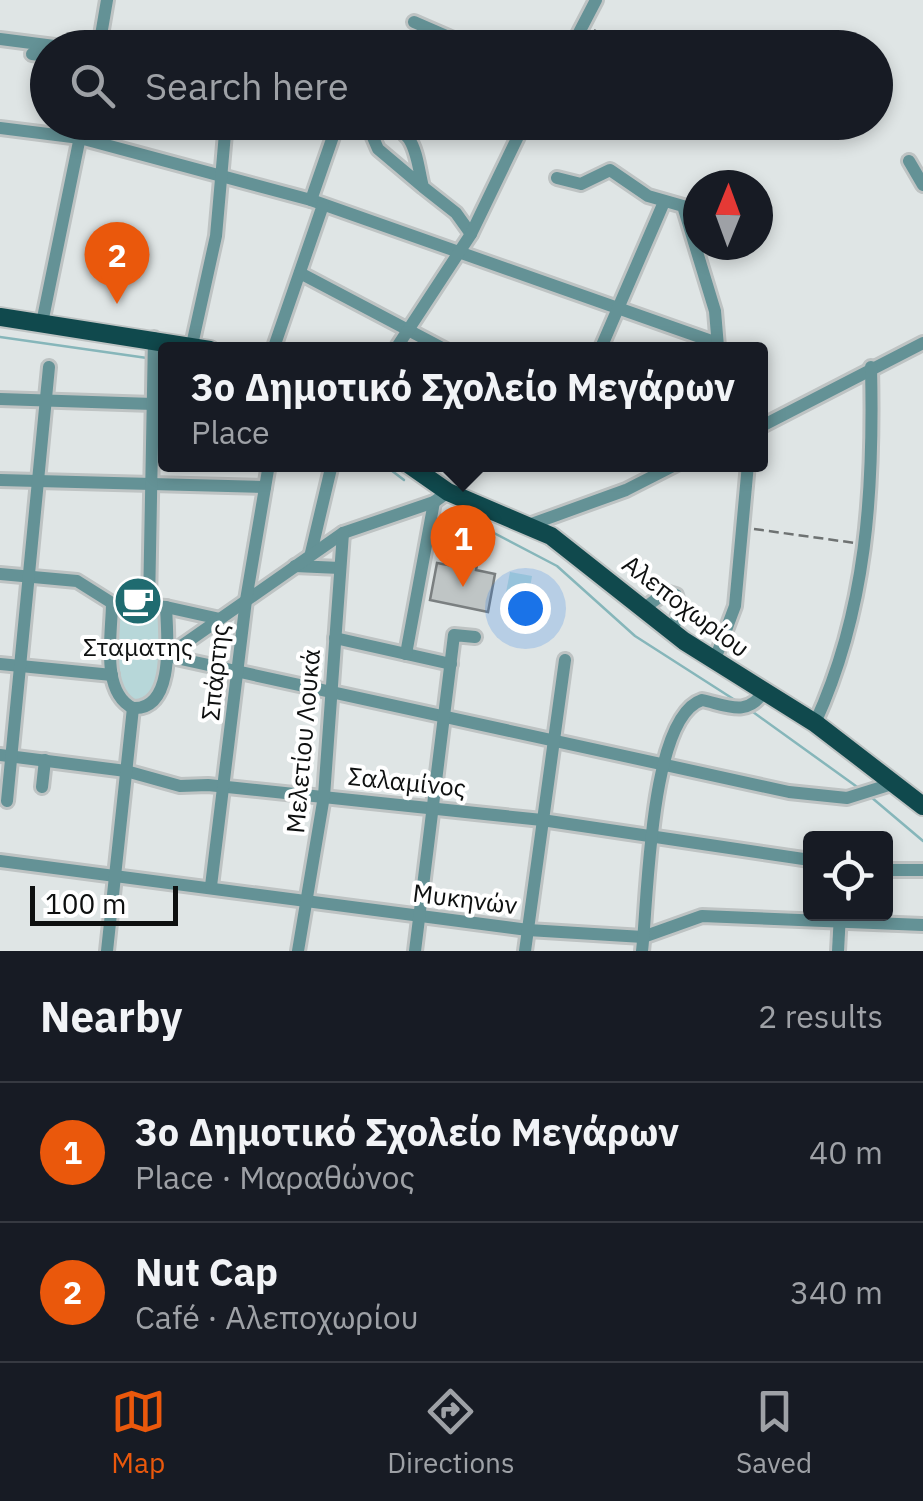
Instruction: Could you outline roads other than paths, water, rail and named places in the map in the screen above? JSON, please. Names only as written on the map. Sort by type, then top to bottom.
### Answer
[{"type":"main road","points":[[0,316],[158,344]]},
{"type":"main road","name":"Αλεποχωρίου","points":[[416,472],[441,497],[530,524],[585,560],[672,632],[815,724],[923,806]]},
{"type":"street","points":[[102,30],[107,0]]},
{"type":"street","points":[[580,30],[596,0]]},
{"type":"street","points":[[414,22],[432,30]]},
{"type":"street","points":[[0,39],[30,43]]},
{"type":"street","points":[[0,128],[30,132]]},
{"type":"street","points":[[42,323],[80,140]]},
{"type":"street","points":[[88,140],[317,203],[707,342]]},
{"type":"street","points":[[202,342],[224,140]]},
{"type":"street","points":[[276,342],[300,273],[333,140]]},
{"type":"street","points":[[374,140],[378,149],[456,212],[470,234]]},
{"type":"street","points":[[409,140],[415,144],[423,187]]},
{"type":"street","points":[[401,342],[470,234],[516,140]]},
{"type":"street","points":[[909,162],[923,185]]},
{"type":"street","points":[[556,178],[581,184],[610,170],[664,202],[686,209],[715,311],[718,342]]},
{"type":"street","points":[[604,342],[664,202]]},
{"type":"street","points":[[300,273],[432,342]]},
{"type":"street","points":[[768,423],[923,343]]},
{"type":"street","points":[[149,606],[154,344]]},
{"type":"street","points":[[7,801],[5,755],[21,665],[49,367]]},
{"type":"street","points":[[815,724],[854,616],[866,544],[871,367]]},
{"type":"street","points":[[0,398],[153,404]]},
{"type":"street","name":"Σπάρτης","points":[[210,886],[246,600],[268,472]]},
{"type":"street","points":[[310,552],[330,472]]},
{"type":"street","points":[[530,524],[653,472]]},
{"type":"street","points":[[714,662],[732,622],[747,472]]},
{"type":"street","points":[[0,480],[265,487]]},
{"type":"street","points":[[167,656],[342,533],[441,497]]},
{"type":"street","points":[[406,654],[441,497]]},
{"type":"street","name":"Μελετίου Λουκά","points":[[298,951],[324,796],[342,533]]},
{"type":"street","points":[[294,566],[340,568]]},
{"type":"street","points":[[0,574],[77,581],[112,603],[166,607],[220,619]]},
{"type":"street","points":[[643,610],[666,592],[676,595],[680,610],[672,632]]},
{"type":"street","points":[[112,603],[112,676],[120,698],[133,708],[154,701],[167,656],[166,607]]},
{"type":"street","points":[[415,951],[454,634],[475,637]]},
{"type":"street","points":[[335,638],[451,664]]},
{"type":"street","points":[[167,656],[830,799],[867,794],[895,783]]},
{"type":"street","points":[[525,951],[565,660]]},
{"type":"street","points":[[0,664],[112,676]]},
{"type":"street","points":[[643,944],[663,763],[691,704],[702,700],[738,710],[755,704],[764,692]]},
{"type":"street","points":[[106,951],[133,708]]},
{"type":"street","name":"Σαλαμίνος","points":[[5,755],[126,771],[180,786],[225,786],[433,807],[803,859]]},
{"type":"street","points":[[42,787],[45,760]]},
{"type":"street","name":"Μυκηνών","points":[[0,860],[643,944],[702,916],[803,917]]},
{"type":"street","points":[[893,870],[923,870]]},
{"type":"street","points":[[838,951],[839,921]]},
{"type":"street","name":"Μυκηνών","points":[[887,921],[923,924]]},
{"type":"waterway","points":[[0,337],[147,358]]},
{"type":"waterway","points":[[394,472],[404,480]]},
{"type":"waterway","points":[[450,510],[557,566],[635,636],[738,702]]},
{"type":"waterway","points":[[753,712],[860,789]]},
{"type":"waterway","points":[[871,797],[923,841]]},
{"type":"place","name":"Nut Cap","points":[[117,304]]},
{"type":"place","name":"3ο Δημοτικό Σχολείο Μεγάρων","points":[[463,587]]},
{"type":"place","name":"Σταματης","points":[[138,601]]}]
